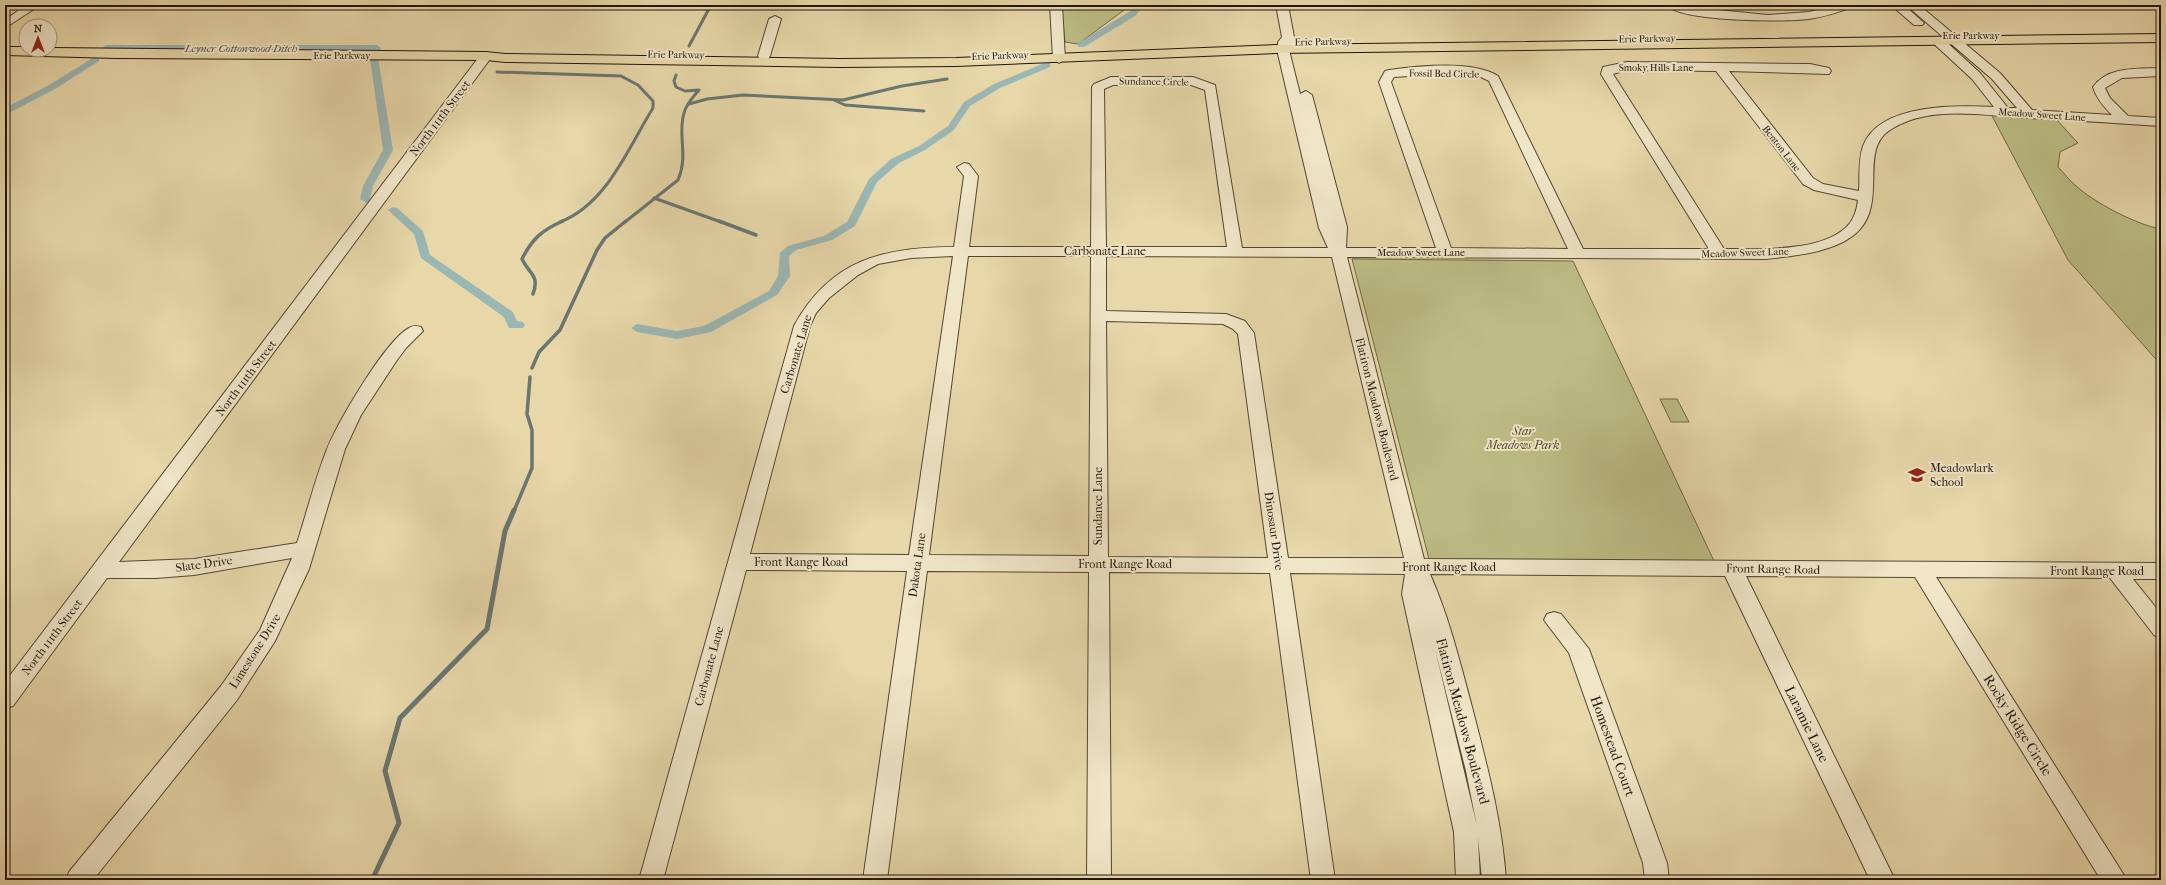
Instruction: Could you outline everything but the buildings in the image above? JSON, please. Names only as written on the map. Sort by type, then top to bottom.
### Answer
[{"type":"main road","name":"Erie Parkway","points":[[1944,38],[2161,34]]},
{"type":"main road","name":"Erie Parkway","points":[[5,51],[116,54],[666,58],[840,63],[1059,56],[1289,44],[1944,38],[2161,38]]},
{"type":"main road","name":"Erie Parkway","points":[[486,56],[507,53],[568,53],[764,56],[1059,56]]},
{"type":"street","points":[[5,25],[34,5]]},
{"type":"street","points":[[1056,5],[1059,56]]},
{"type":"street","name":"Flatiron Meadows Boulevard","points":[[1282,5],[1326,228],[1338,252],[1416,566],[1429,595],[1476,765],[1487,811],[1493,858],[1494,880]]},
{"type":"street","points":[[1673,5],[1685,10],[1766,18],[1791,17],[1828,12],[1849,5]]},
{"type":"street","points":[[1703,5],[1725,14]]},
{"type":"street","points":[[1897,5],[1996,76],[2029,114]]},
{"type":"street","points":[[1912,5],[1944,38],[2005,112]]},
{"type":"street","points":[[764,56],[775,19]]},
{"type":"street","name":"North 111th Street","points":[[5,699],[486,56]]},
{"type":"street","name":"Smoky Hills Lane","points":[[1719,254],[1607,74],[1607,70],[1614,67],[1720,67],[1810,68],[1825,71]]},
{"type":"street","name":"Benton Lane","points":[[1720,67],[1808,181],[1819,187],[1866,197]]},
{"type":"street","name":"Fossil Bed Circle","points":[[1445,252],[1384,82],[1389,74],[1403,72],[1466,72],[1486,74],[1494,79],[1578,253]]},
{"type":"street","points":[[2125,120],[2106,102],[2100,93],[2099,87],[2109,77],[2121,74],[2161,72]]},
{"type":"street","name":"Sundance Circle","points":[[1098,252],[1098,87],[1111,80],[1193,81],[1211,88],[1235,252]]},
{"type":"street","name":"Meadow Sweet Lane","points":[[1338,252],[1766,254],[1802,250],[1828,242],[1854,228],[1860,218],[1866,197],[1867,151],[1872,139],[1886,126],[1930,112],[1975,110],[2161,122]]},
{"type":"street","name":"Dakota Lane","points":[[875,880],[971,176],[964,166]]},
{"type":"street","name":"Carbonate Lane","points":[[651,880],[802,326],[809,311],[826,292],[853,273],[879,258],[910,253],[960,250],[1098,252],[1338,252]]},
{"type":"street","name":"Sundance Lane","points":[[1098,252],[1099,880]]},
{"type":"street","name":"Dinosaur Drive","points":[[1098,316],[1226,319],[1239,325],[1246,333],[1323,880]]},
{"type":"street","name":"Limestone Drive","points":[[78,880],[233,687],[268,635],[290,590],[336,449],[353,414],[400,344],[415,332]]},
{"type":"street","name":"Slate Drive","points":[[102,570],[156,570],[194,567],[304,549]]},
{"type":"street","name":"Front Range Road","points":[[738,562],[2161,571]]},
{"type":"street","name":"Flatiron Meadows Boulevard","points":[[1416,566],[1412,594],[1466,832],[1468,880]]},
{"type":"street","name":"Laramie Lane","points":[[1732,568],[1883,880]]},
{"type":"street","name":"Rocky Ridge Circle","points":[[1921,570],[2115,880]]},
{"type":"street","points":[[2116,571],[2161,629]]},
{"type":"street","name":"Homestead Court","points":[[1554,620],[1578,648],[1655,863],[1657,880]]},
{"type":"green space","points":[[1061,5],[1131,5],[1078,44],[1065,42]]},
{"type":"green space","points":[[1991,114],[2055,118],[2078,143],[2060,152],[2058,167],[2071,181],[2083,192],[2116,212],[2140,223],[2161,229],[2161,365],[2068,260]]},
{"type":"green space","name":"Star Meadows Park","points":[[1352,259],[1573,261],[1714,561],[1429,559]]},
{"type":"green space","points":[[1660,399],[1677,399],[1689,422],[1671,422]]},
{"type":"waterway","points":[[689,46],[711,5]]},
{"type":"waterway","name":"Leyner Cottonwood Ditch","points":[[1081,45],[1132,14],[1140,5]]},
{"type":"waterway","name":"Leyner Cottonwood Ditch","points":[[106,48],[377,48]]},
{"type":"waterway","name":"Leyner Cottonwood Ditch","points":[[368,201],[365,199],[368,186],[388,150],[374,58]]},
{"type":"waterway","name":"Leyner Cottonwood Ditch","points":[[5,112],[52,87],[96,59]]},
{"type":"waterway","name":"Leyner Cottonwood Ditch","points":[[637,328],[677,335],[707,329],[773,293],[784,276],[784,255],[792,248],[828,238],[851,224],[873,181],[895,161],[922,148],[951,128],[967,104],[997,86],[1047,65]]},
{"type":"waterway","points":[[497,72],[621,76],[638,85],[653,101],[653,108],[625,157],[603,189],[591,202],[576,214],[560,222]]},
{"type":"waterway","points":[[655,198],[678,180],[683,162],[682,121],[688,104],[699,90],[685,91],[676,87],[674,81],[676,75]]},
{"type":"waterway","points":[[689,104],[707,99],[743,95],[843,100],[902,86],[947,79]]},
{"type":"waterway","points":[[834,100],[845,105],[924,111]]},
{"type":"waterway","points":[[625,222],[655,198]]},
{"type":"waterway","points":[[655,198],[721,222]]},
{"type":"waterway","name":"Leyner Cottonwood Ditch","points":[[393,210],[419,233],[425,256],[509,315],[513,325],[519,325]]},
{"type":"waterway","points":[[533,294],[535,288],[533,275],[522,259],[538,236],[549,228],[563,221]]},
{"type":"waterway","points":[[532,368],[539,352],[560,330],[597,250],[605,238],[626,221]]},
{"type":"waterway","points":[[719,221],[756,235]]},
{"type":"waterway","points":[[514,511],[532,468],[532,430],[527,414],[530,377]]},
{"type":"waterway","points":[[372,880],[399,823],[385,771],[400,718],[487,629],[505,531],[514,510]]},
{"type":"place","name":"Meadowlark School","points":[[1917,475]]}]
